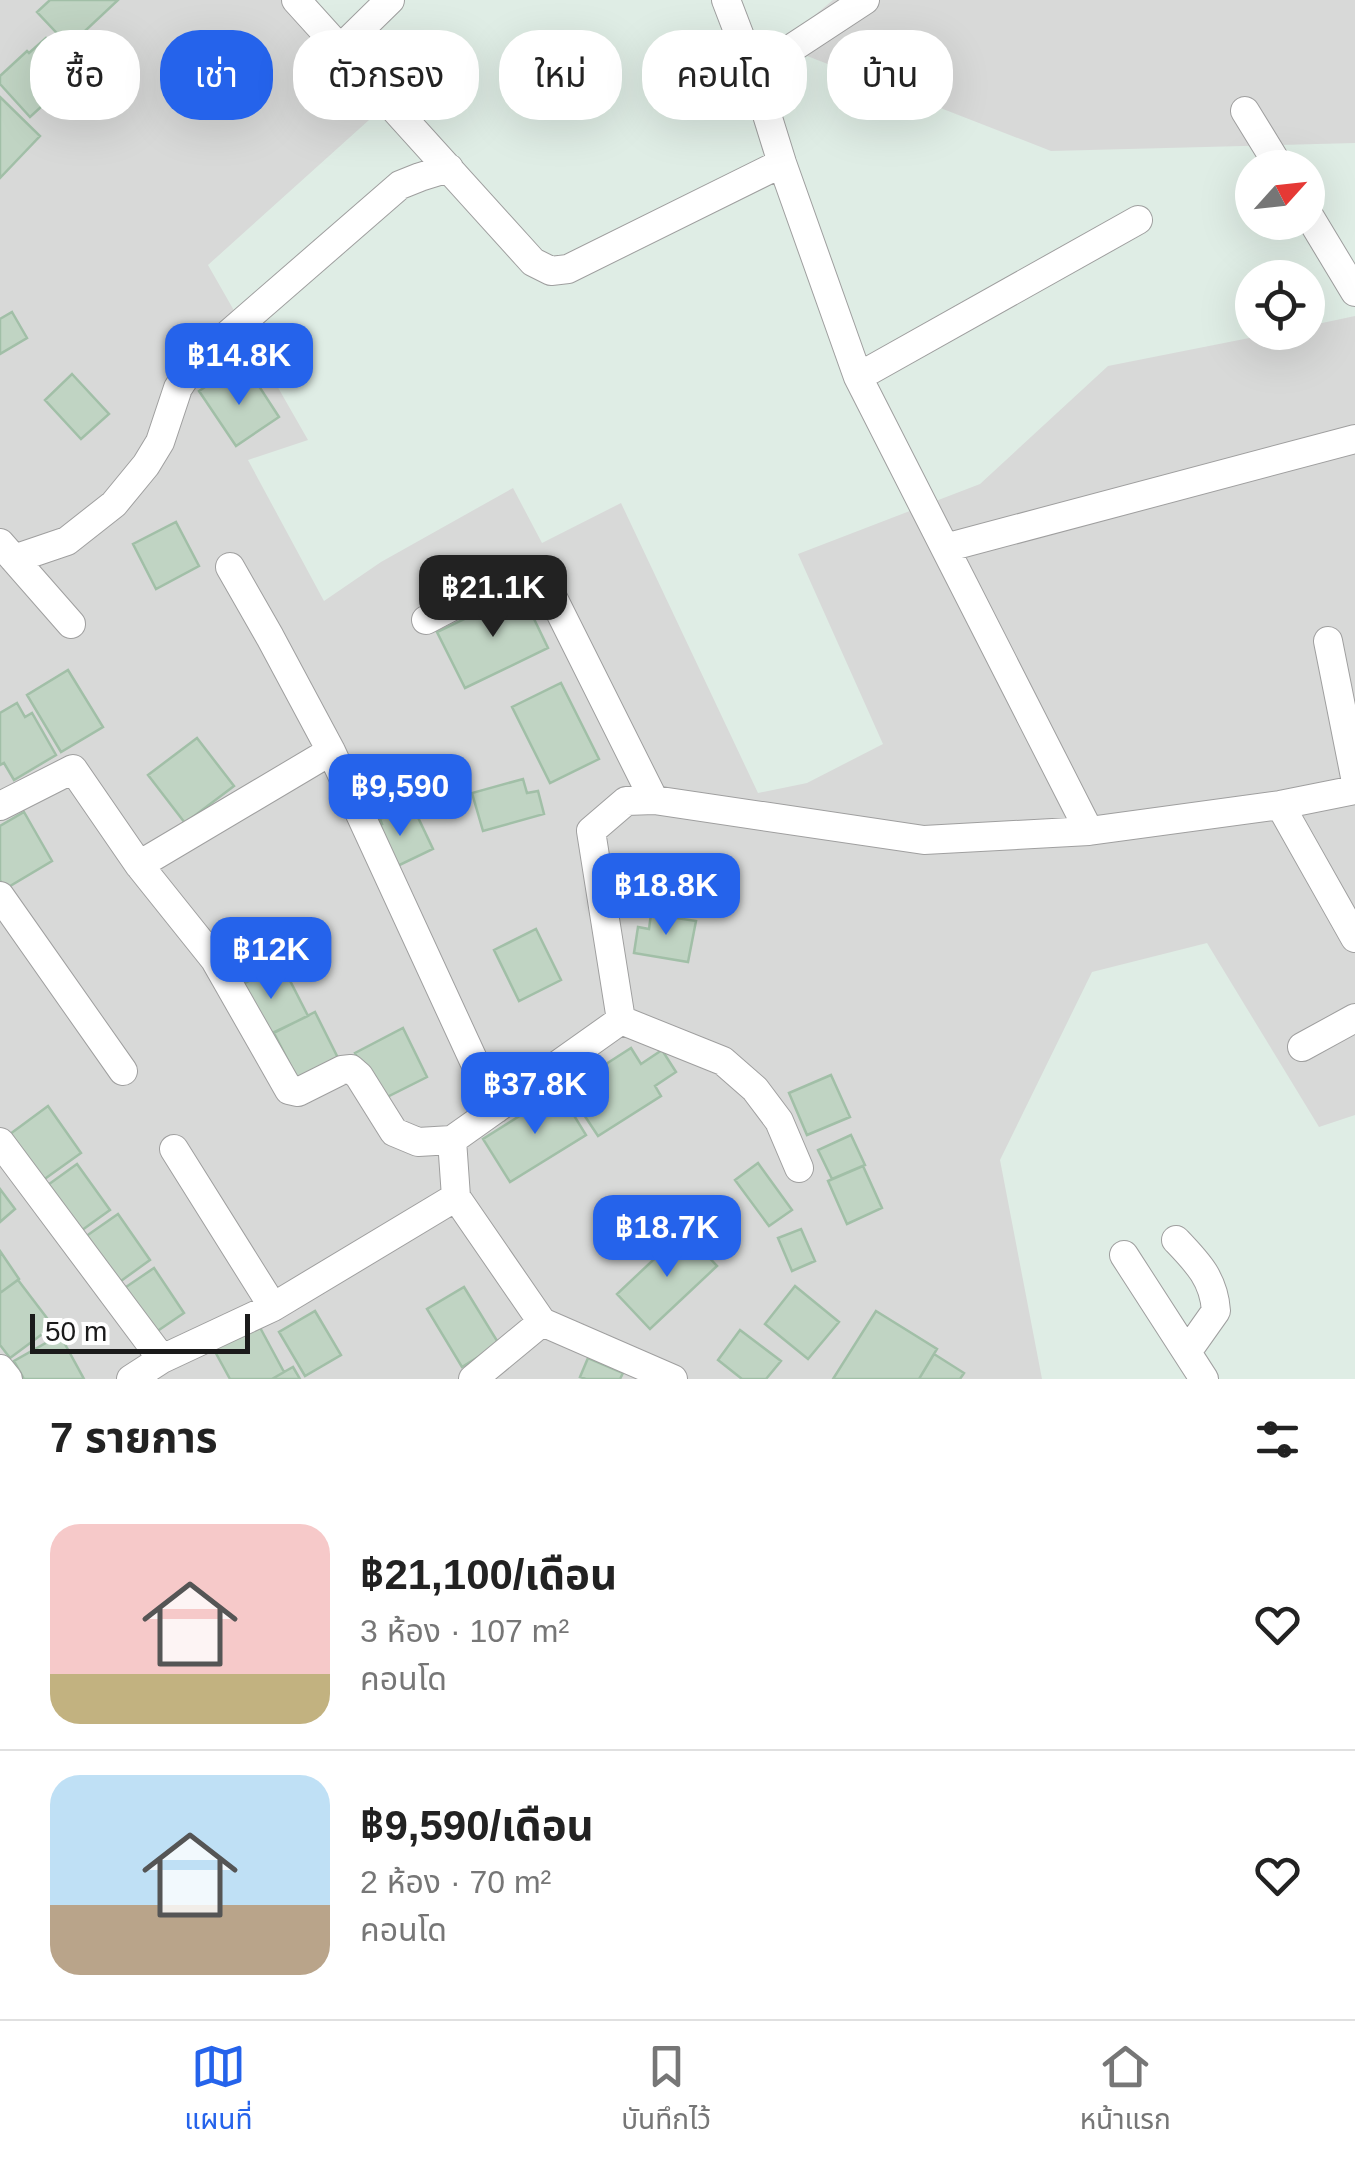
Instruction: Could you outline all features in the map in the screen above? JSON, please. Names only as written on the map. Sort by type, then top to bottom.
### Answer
[{"type":"street","points":[[296,0],[323,30]]},
{"type":"street","points":[[359,30],[390,0]]},
{"type":"street","points":[[726,0],[738,30]]},
{"type":"street","points":[[807,37],[864,0]]},
{"type":"street","points":[[1245,110],[1269,150]]},
{"type":"street","points":[[404,120],[533,262],[551,271],[568,270],[782,164]]},
{"type":"street","points":[[769,120],[858,378],[1089,831]]},
{"type":"street","points":[[7,551],[67,541],[97,520],[146,466],[160,442],[178,388],[194,364],[400,186],[448,168]]},
{"type":"street","points":[[858,378],[1138,220]]},
{"type":"street","points":[[1324,240],[1355,292]]},
{"type":"street","points":[[945,548],[1355,439]]},
{"type":"street","points":[[7,551],[71,624]]},
{"type":"street","points":[[230,567],[331,751],[496,1109]]},
{"type":"street","points":[[426,620],[518,572],[531,572],[549,590],[654,800]]},
{"type":"street","points":[[1328,641],[1355,777]]},
{"type":"street","points":[[139,865],[331,751]]},
{"type":"street","points":[[0,806],[73,768],[139,865],[214,960],[289,1090],[298,1092],[351,1069],[394,1132],[418,1142],[452,1140],[621,1020]]},
{"type":"street","points":[[621,1020],[592,831],[626,801],[654,800],[924,840],[1089,831],[1280,805],[1355,790]]},
{"type":"street","points":[[1280,805],[1355,938]]},
{"type":"street","points":[[0,896],[123,1070]]},
{"type":"street","points":[[1302,1046],[1355,1018]]},
{"type":"street","points":[[621,1020],[724,1062],[755,1088],[779,1120],[799,1168]]},
{"type":"street","points":[[452,1140],[456,1197],[542,1322],[673,1379]]},
{"type":"street","points":[[0,1142],[162,1359]]},
{"type":"street","points":[[174,1149],[272,1307]]},
{"type":"street","points":[[131,1379],[162,1359],[272,1307],[456,1197]]},
{"type":"street","points":[[1176,1240],[1202,1268],[1215,1298],[1216,1311],[1187,1352]]},
{"type":"street","points":[[1124,1255],[1204,1379]]},
{"type":"street","points":[[472,1379],[542,1322]]},
{"type":"street","points":[[0,1368],[8,1379]]},
{"type":"shaded area","points":[[0,0],[294,0],[322,30],[293,30],[293,120],[369,120],[208,265],[308,440],[248,460],[324,601],[381,562],[513,488],[542,543],[621,503],[758,793],[807,783],[883,744],[798,554],[980,484],[1108,366],[1235,341],[1235,350],[1325,350],[1325,322],[1355,316],[1355,1115],[1319,1127],[1207,943],[1092,972],[1000,1160],[1042,1379],[0,1379]]},
{"type":"shaded area","points":[[833,0],[1355,0],[1355,143],[1051,151],[953,113],[953,30],[827,30],[827,64],[807,56],[807,30],[797,30]]},
{"type":"building","points":[[50,0],[118,0],[86,30],[54,30],[37,12]]},
{"type":"building","points":[[29,53],[30,117],[0,84],[0,76]]},
{"type":"building","points":[[0,97],[40,136],[0,178]]},
{"type":"building","points":[[12,312],[27,338],[0,354],[0,319]]},
{"type":"building","points":[[72,374],[109,414],[81,439],[45,400]]},
{"type":"building","points":[[225,374],[236,389],[253,377],[279,417],[236,446],[199,391]]},
{"type":"building","points":[[176,522],[199,566],[156,589],[133,544]]},
{"type":"building","points":[[521,592],[548,648],[465,688],[437,632]]},
{"type":"building","points":[[68,670],[103,727],[61,752],[27,695]]},
{"type":"building","points":[[561,683],[599,759],[550,783],[512,707]]},
{"type":"building","points":[[17,703],[25,717],[32,713],[56,755],[14,780],[4,763],[0,765],[0,713]]},
{"type":"building","points":[[197,738],[234,786],[185,823],[148,775]]},
{"type":"building","points":[[523,779],[527,793],[538,791],[544,814],[483,831],[472,793]]},
{"type":"building","points":[[414,809],[433,849],[387,871],[368,830],[382,824],[380,819],[391,814],[393,819]]},
{"type":"building","points":[[24,812],[52,861],[5,889],[0,880],[0,826]]},
{"type":"building","points":[[651,914],[696,921],[688,962],[634,953],[638,927],[649,929]]},
{"type":"building","points":[[536,929],[561,980],[519,1001],[494,950]]},
{"type":"building","points":[[282,965],[308,1016],[260,1039],[235,988]]},
{"type":"building","points":[[315,1012],[341,1064],[300,1084],[274,1033]]},
{"type":"building","points":[[403,1028],[427,1077],[379,1101],[355,1053]]},
{"type":"building","points":[[631,1048],[641,1064],[662,1050],[676,1072],[655,1086],[661,1096],[598,1136],[567,1089]]},
{"type":"building","points":[[831,1075],[850,1117],[807,1135],[789,1093]]},
{"type":"building","points":[[559,1091],[586,1135],[510,1182],[483,1139]]},
{"type":"building","points":[[48,1106],[81,1153],[39,1183],[6,1137]]},
{"type":"building","points":[[851,1135],[865,1165],[832,1179],[818,1150]]},
{"type":"building","points":[[758,1163],[792,1210],[769,1226],[735,1180]]},
{"type":"building","points":[[77,1164],[110,1210],[78,1233],[45,1187]]},
{"type":"building","points":[[863,1166],[882,1208],[847,1224],[828,1181]]},
{"type":"building","points":[[0,1189],[15,1209],[0,1222]]},
{"type":"building","points":[[118,1214],[150,1260],[114,1286],[82,1239]]},
{"type":"building","points":[[801,1229],[815,1261],[792,1271],[778,1238]]},
{"type":"building","points":[[684,1231],[717,1266],[650,1329],[617,1294]]},
{"type":"building","points":[[0,1251],[19,1279],[0,1293]]},
{"type":"building","points":[[154,1268],[184,1313],[153,1334],[123,1289]]},
{"type":"building","points":[[18,1280],[53,1326],[10,1358],[0,1345],[0,1293]]},
{"type":"building","points":[[795,1286],[839,1322],[808,1359],[765,1324]]},
{"type":"building","points":[[464,1287],[499,1344],[462,1367],[427,1309]]},
{"type":"building","points":[[315,1311],[341,1355],[305,1376],[279,1332]]},
{"type":"building","points":[[876,1311],[937,1349],[919,1379],[833,1379]]},
{"type":"building","points":[[257,1322],[284,1372],[272,1379],[230,1379],[212,1346]]},
{"type":"building","points":[[740,1330],[781,1361],[766,1379],[742,1379],[718,1360]]},
{"type":"building","points":[[60,1335],[84,1379],[24,1379],[14,1361]]},
{"type":"building","points":[[934,1354],[964,1373],[960,1379],[919,1379]]},
{"type":"building","points":[[588,1358],[623,1373],[620,1379],[580,1377]]},
{"type":"building","points":[[293,1367],[300,1379],[272,1379],[284,1372]]}]
